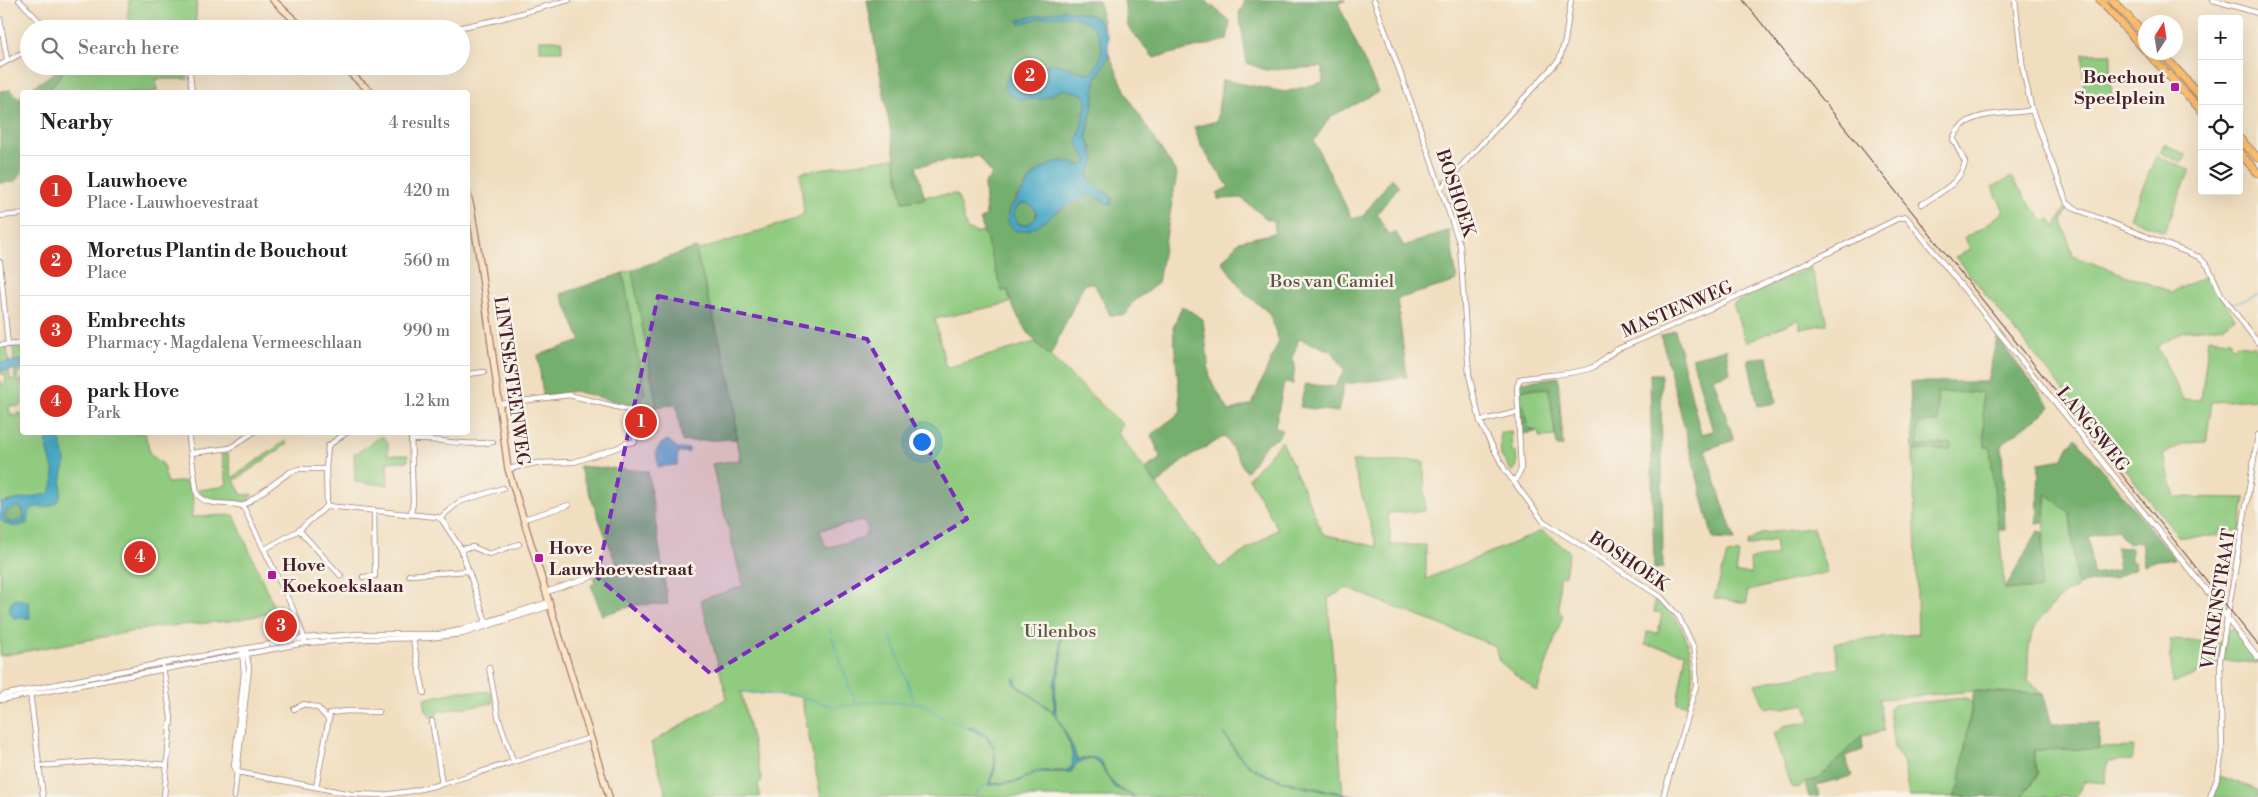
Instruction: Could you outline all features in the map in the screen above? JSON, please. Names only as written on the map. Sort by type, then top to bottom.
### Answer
[{"type":"main road","points":[[2100,0],[2138,43]]},
{"type":"main road","points":[[2114,1],[2138,27]]},
{"type":"main road","points":[[2153,60],[2198,107]]},
{"type":"main road","points":[[2168,60],[2198,93]]},
{"type":"main road","points":[[2168,76],[2178,80],[2181,78],[2179,72]]},
{"type":"main road","points":[[2243,142],[2258,158]]},
{"type":"main road","points":[[2243,156],[2258,173]]},
{"type":"street","points":[[19,0],[38,20]]},
{"type":"street","points":[[273,0],[294,20]]},
{"type":"street","points":[[470,25],[569,0]]},
{"type":"street","name":"BOSHOEK","points":[[1374,0],[1460,245],[1467,359],[1471,387],[1480,421],[1495,453],[1543,521],[1651,590],[1671,606],[1686,628],[1694,657],[1696,686],[1663,797]]},
{"type":"street","points":[[1441,188],[1559,60],[1565,41],[1571,0]]},
{"type":"street","points":[[2015,0],[2023,70],[2032,110],[2067,203],[2078,210],[2199,257],[2208,266],[2221,294],[2258,343]]},
{"type":"street","points":[[2213,0],[2258,12]]},
{"type":"street","points":[[0,19],[7,59]]},
{"type":"street","points":[[0,65],[7,59],[20,53]]},
{"type":"street","points":[[190,75],[192,90]]},
{"type":"street","points":[[352,75],[369,90]]},
{"type":"street","points":[[1922,204],[1951,185],[1964,168],[1965,162],[1953,139],[1960,128],[1968,122],[1986,115],[2032,110]]},
{"type":"street","name":"LINTSESTEENWEG","points":[[470,207],[479,254],[508,469],[609,797]]},
{"type":"street","points":[[0,216],[20,214]]},
{"type":"street","name":"MASTENWEG","points":[[1518,412],[1516,387],[1520,379],[1568,373],[1593,367],[1613,351],[1700,315],[1779,279],[1897,219],[1906,217]]},
{"type":"street","name":"LANGSWEG","points":[[1906,217],[2258,658]]},
{"type":"street","points":[[0,262],[8,345]]},
{"type":"street","points":[[0,345],[20,344]]},
{"type":"street","points":[[470,374],[484,372]]},
{"type":"street","points":[[498,404],[569,395],[633,411],[635,442],[574,462],[536,463],[508,469]]},
{"type":"street","points":[[1480,421],[1518,412],[1521,470],[1514,482]]},
{"type":"street","points":[[188,435],[197,494],[202,500],[209,503],[224,502],[244,506],[290,472],[326,470]]},
{"type":"street","points":[[191,453],[230,448],[250,435]]},
{"type":"street","points":[[327,506],[326,470],[328,446],[343,435]]},
{"type":"street","points":[[411,435],[413,503],[411,513]]},
{"type":"street","name":"VINKENSTRAAT","points":[[2210,797],[2218,776],[2222,751],[2219,670],[2226,616],[2258,435]]},
{"type":"street","points":[[411,440],[477,444],[493,442]]},
{"type":"street","points":[[440,518],[459,502],[502,488]]},
{"type":"street","points":[[524,519],[569,505]]},
{"type":"street","points":[[244,506],[305,641]]},
{"type":"street","points":[[265,549],[299,530],[327,506],[411,513],[440,518],[461,549],[486,624]]},
{"type":"street","points":[[363,577],[375,576],[374,510]]},
{"type":"street","points":[[299,530],[341,576]]},
{"type":"street","points":[[461,549],[473,547],[489,554],[520,544]]},
{"type":"street","points":[[409,575],[468,571]]},
{"type":"street","points":[[546,592],[591,577]]},
{"type":"street","points":[[0,699],[3,695],[30,692],[305,641],[359,634],[413,636],[440,634],[486,624],[550,604]]},
{"type":"street","points":[[413,636],[424,693]]},
{"type":"street","points":[[234,797],[248,677],[244,651]]},
{"type":"street","points":[[163,666],[171,718],[164,797]]},
{"type":"street","points":[[489,667],[498,716],[513,761]]},
{"type":"street","points":[[30,692],[43,797]]},
{"type":"street","points":[[294,709],[304,704],[318,708],[328,718]]},
{"type":"street","points":[[316,787],[328,718],[333,711],[378,712]]},
{"type":"street","points":[[432,721],[442,784]]},
{"type":"street","points":[[237,772],[351,794],[383,795],[442,784],[590,738]]},
{"type":"street","points":[[39,766],[116,760],[167,765]]},
{"type":"highlighted area","points":[[658,296],[867,339],[967,519],[711,674],[597,577]]},
{"type":"green space","points":[[129,0],[197,0],[196,20],[127,20]]},
{"type":"green space","points":[[867,0],[1099,0],[1108,52],[1129,99],[1177,174],[1158,283],[1131,304],[1126,315],[1110,315],[1094,283],[1084,284],[1050,356],[1036,342],[1018,318],[1008,290],[1002,291],[980,219],[986,216],[984,184],[992,175],[979,156],[916,166],[925,199],[903,202]],"holes":[[[1070,67],[1089,74],[1095,81],[1087,137],[1093,150],[1088,175],[1092,185],[1112,197],[1111,205],[1091,194],[1085,199],[1016,231],[1007,221],[1009,208],[1034,174],[1062,161],[1084,166],[1088,161],[1077,143],[1087,103],[1084,96],[1071,89],[1063,89],[1052,96],[1005,82],[1011,75],[1018,77],[1023,85],[1041,81],[1038,68]]]},
{"type":"green space","points":[[1124,0],[1205,0],[1230,21],[1227,40],[1154,58],[1128,27]]},
{"type":"green space","name":"Bos van Camiel","points":[[1243,0],[1346,0],[1338,3],[1378,92],[1330,117],[1314,141],[1352,219],[1363,216],[1392,178],[1399,186],[1377,214],[1388,235],[1395,231],[1404,246],[1449,230],[1457,281],[1397,299],[1407,377],[1344,384],[1338,412],[1300,407],[1305,384],[1334,387],[1345,370],[1332,351],[1299,339],[1291,361],[1295,363],[1293,384],[1284,383],[1275,427],[1282,430],[1277,439],[1268,442],[1246,472],[1225,436],[1181,462],[1157,485],[1145,469],[1161,458],[1151,435],[1181,412],[1173,328],[1182,306],[1203,319],[1210,379],[1229,411],[1252,404],[1279,341],[1269,313],[1245,293],[1222,262],[1239,241],[1275,233],[1274,221],[1267,219],[1241,198],[1218,199],[1217,193],[1229,187],[1202,148],[1194,127],[1217,121],[1222,80],[1285,92],[1323,82],[1323,67],[1265,70],[1247,63],[1239,13],[1245,2]]},
{"type":"green space","points":[[540,40],[562,40],[562,51],[540,51]]},
{"type":"green space","points":[[2083,54],[2111,54],[2111,97],[2084,96]]},
{"type":"green space","points":[[51,75],[60,75],[50,90],[29,90]]},
{"type":"green space","points":[[61,75],[187,75],[188,79],[156,79],[157,90],[50,90]]},
{"type":"green space","points":[[11,90],[20,97],[20,175],[14,182],[0,183],[0,91]]},
{"type":"green space","points":[[2164,144],[2186,155],[2182,163],[2160,152]]},
{"type":"green space","points":[[2156,156],[2190,170],[2164,232],[2130,218]]},
{"type":"green space","name":"Uilenbos","points":[[894,158],[903,202],[924,199],[924,196],[956,194],[967,229],[977,233],[985,231],[1002,291],[1008,290],[1010,303],[935,319],[946,368],[1035,342],[1123,425],[1117,432],[1219,568],[1278,529],[1249,478],[1282,441],[1323,534],[1377,547],[1352,461],[1424,461],[1425,511],[1388,513],[1391,545],[1426,545],[1426,579],[1542,531],[1569,551],[1565,575],[1559,577],[1559,611],[1563,615],[1537,692],[1499,661],[1495,646],[1346,588],[1328,599],[1343,797],[821,797],[801,697],[741,692],[762,782],[758,783],[760,797],[667,797],[651,743],[727,698],[701,600],[743,586],[712,464],[740,460],[736,439],[735,399],[695,248],[700,250],[796,219],[804,213],[800,172]],"holes":[[[862,521],[868,528],[863,538],[826,548],[820,530]]]},
{"type":"green space","points":[[2012,177],[2026,199],[2045,222],[2050,219],[2055,228],[2065,208],[2068,209],[2062,221],[2073,256],[2172,292],[2210,274],[2219,295],[2235,318],[2224,326],[2185,331],[2157,346],[2183,399],[2201,400],[2209,338],[2231,340],[2231,346],[2235,347],[2236,344],[2254,346],[2258,354],[2258,399],[2212,402],[2206,442],[2184,443],[2163,455],[2175,497],[2245,498],[2240,531],[2219,530],[2219,536],[2178,536],[1955,257],[1970,250],[1965,237],[1981,229],[2004,211],[1992,187]]},
{"type":"green space","points":[[1025,203],[1033,206],[1036,214],[1033,222],[1025,225],[1017,222],[1014,214],[1017,206]]},
{"type":"green space","points":[[695,248],[735,399],[736,439],[682,442],[676,404],[657,407],[632,270]]},
{"type":"green space","points":[[1810,267],[1827,324],[1800,329],[1799,319],[1746,343],[1733,304]]},
{"type":"green space","points":[[632,270],[657,407],[640,409],[633,406],[645,395],[623,273]]},
{"type":"green space","points":[[623,273],[645,395],[633,406],[574,391],[543,397],[538,355],[581,341],[561,294]]},
{"type":"green space","points":[[1675,330],[1701,434],[1713,431],[1692,358],[1726,349],[1730,373],[1713,378],[1734,440],[1705,450],[1735,540],[1713,539],[1661,336]]},
{"type":"green space","points":[[1997,338],[2051,407],[2002,444],[2005,530],[1998,530],[1990,447],[1985,447],[1982,392],[1937,393],[1939,422],[1918,423],[1918,447],[1951,443],[1951,449],[1913,451],[1910,382],[1987,382]]},
{"type":"green space","points":[[20,345],[20,372],[17,373],[18,382],[20,382],[20,406],[16,407],[13,405],[9,407],[10,414],[13,414],[13,416],[17,416],[17,413],[20,414],[20,435],[145,435],[150,454],[163,464],[167,483],[188,481],[194,503],[191,517],[234,515],[276,612],[230,621],[157,627],[0,656],[0,380],[1,384],[6,383],[5,374],[0,374],[0,347],[7,346],[10,380],[15,379],[13,346]]},
{"type":"green space","points":[[1768,356],[1776,403],[1758,406],[1748,360]]},
{"type":"green space","points":[[1650,374],[1661,374],[1663,568],[1654,569]]},
{"type":"green space","points":[[1558,377],[1563,446],[1557,446],[1549,388],[1519,390],[1521,382]]},
{"type":"green space","points":[[1549,388],[1555,436],[1539,437],[1539,432],[1528,428],[1523,406],[1519,406],[1519,390]]},
{"type":"green space","points":[[1982,391],[1985,447],[1990,447],[2005,589],[2040,589],[2047,493],[2070,513],[2077,588],[2063,595],[2044,615],[2033,631],[2029,648],[2028,680],[2043,694],[1974,691],[1880,699],[1884,731],[1862,735],[1818,779],[1805,782],[1798,788],[1791,787],[1773,733],[1779,731],[1784,726],[1810,721],[1805,704],[1777,709],[1776,706],[1765,708],[1755,684],[1839,668],[1834,643],[1918,634],[1913,451],[1951,448],[1951,443],[1917,447],[1918,422],[1937,393]]},
{"type":"green space","points":[[1523,405],[1528,428],[1539,432],[1521,434],[1519,406]]},
{"type":"green space","points":[[1511,431],[1512,452],[1516,452],[1517,466],[1512,472],[1501,456],[1500,432]]},
{"type":"green space","points":[[382,436],[388,443],[388,455],[408,455],[408,461],[387,462],[388,485],[355,482],[354,453],[357,453]]},
{"type":"green space","points":[[2076,438],[2175,559],[2158,560],[2144,565],[2141,541],[2128,544],[2117,530],[2088,537],[2093,574],[2119,570],[2116,547],[2131,548],[2131,562],[2135,562],[2136,568],[2114,578],[2077,585],[2070,513],[2047,494],[2043,523],[2037,524],[2039,463],[2063,459],[2069,445]]},
{"type":"green space","points":[[285,441],[287,444],[234,481],[242,495],[252,494],[242,503],[229,500],[207,500],[198,490],[221,487],[227,484],[221,454],[228,454],[232,478]]},
{"type":"green space","points":[[579,466],[648,471],[668,604],[636,605],[602,615],[591,585],[596,583],[593,577],[618,569]]},
{"type":"green space","points":[[11,506],[19,506],[24,511],[22,522],[11,524],[6,519],[6,511]]},
{"type":"green space","points":[[1813,528],[1827,572],[1747,591],[1747,603],[1714,598],[1727,555],[1739,553],[1736,573],[1751,574],[1750,560],[1777,555],[1775,540],[1747,546],[1748,542],[1762,533]]},
{"type":"green space","points":[[2038,531],[2043,532],[2040,589],[2005,589]]},
{"type":"green space","points":[[1655,598],[1667,608],[1676,620],[1684,632],[1689,646],[1692,676],[1688,705],[1677,703],[1686,653],[1645,645],[1647,632],[1658,633],[1662,613],[1654,612]]},
{"type":"green space","points":[[2232,628],[2258,660],[2258,663],[2222,660],[2227,630]]},
{"type":"green space","points":[[2170,640],[2221,642],[2217,666],[2172,684]]},
{"type":"green space","points":[[460,691],[491,692],[493,703],[439,711],[436,716],[430,717],[426,711],[424,699]]},
{"type":"green space","points":[[1974,691],[2043,694],[2052,724],[2100,723],[2099,749],[2034,750],[2034,762],[2038,773],[2022,797],[1954,797],[1959,787]]},
{"type":"green space","points":[[1965,698],[1972,701],[1959,787],[1954,797],[1909,797],[1903,761],[1894,749],[1889,710],[1892,705]]},
{"type":"green space","points":[[1862,735],[1863,750],[1845,756],[1852,776],[1817,785],[1819,797],[1809,797],[1805,782],[1818,779]]},
{"type":"green space","points":[[2134,747],[2132,760],[2108,761],[2105,783],[2084,781],[2076,797],[2022,797],[2039,773],[2034,762],[2034,750]]},
{"type":"green space","points":[[2220,776],[2258,790],[2258,797],[2213,797]]},
{"type":"water","points":[[1064,10],[1087,14],[1101,23],[1108,37],[1108,57],[1095,81],[1087,137],[1095,159],[1088,175],[1089,182],[1112,197],[1111,205],[1091,194],[1062,208],[1035,227],[1023,231],[1016,231],[1011,227],[1008,218],[1009,213],[1013,204],[1035,175],[1057,162],[1064,161],[1084,165],[1088,161],[1077,143],[1087,103],[1083,94],[1064,89],[1041,99],[1023,100],[1010,95],[1004,86],[1007,78],[1011,75],[1018,77],[1020,83],[1024,85],[1041,81],[1038,68],[1055,64],[1080,72],[1092,72],[1099,61],[1102,48],[1096,30],[1090,24],[1074,17],[1057,16],[1022,23],[1019,23],[1018,20]],"holes":[[[1022,203],[1031,206],[1037,214],[1031,222],[1021,225],[1016,222],[1014,213]]]},
{"type":"water","points":[[20,360],[20,369],[0,371],[0,363]]},
{"type":"water","points":[[47,435],[59,435],[63,451],[65,463],[60,497],[56,503],[49,506],[30,509],[28,523],[10,526],[0,519],[0,503],[47,494],[54,482],[53,469],[47,447]],"holes":[[[17,506],[23,509],[24,520],[10,523],[5,520],[4,513]]]},
{"type":"water","points":[[668,440],[679,449],[689,449],[689,452],[678,453],[677,465],[658,467],[656,451],[662,443]]},
{"type":"water","points":[[15,599],[29,601],[30,618],[14,618],[9,612],[10,605]]},
{"type":"water","points":[[1066,623],[1061,642],[1062,659],[1055,689],[1056,714],[1077,760],[1090,758],[1077,763],[1071,772],[1036,772],[1018,782],[990,785],[995,761],[993,747],[986,737],[965,727],[980,730],[990,739],[993,746],[995,753],[996,761],[991,784],[1018,781],[1037,771],[1065,771],[1071,768],[1073,762],[1070,747],[1059,722],[1051,711],[1015,685],[1013,679],[1016,678],[1016,684],[1054,712],[1054,684],[1061,657],[1060,640]]},
{"type":"water","points":[[1238,754],[1248,764],[1274,777],[1319,789],[1362,797],[1351,795],[1347,797],[1346,795],[1295,785],[1270,777],[1247,764]]},
{"type":"water","points":[[1090,758],[1099,760],[1114,784],[1135,797],[1114,787],[1100,764]]},
{"type":"waterway","points":[[2230,304],[2258,295]]},
{"type":"waterway","points":[[829,628],[855,703]]},
{"type":"waterway","points":[[890,634],[914,701]]},
{"type":"waterway","points":[[358,637],[391,636]]},
{"type":"waterway","points":[[317,640],[329,639]]},
{"type":"waterway","points":[[172,665],[232,653]]},
{"type":"waterway","points":[[40,690],[83,681]]},
{"type":"waterway","points":[[741,692],[801,697],[835,707],[873,702],[922,703],[937,714],[966,727]]},
{"type":"waterway","points":[[1035,771],[1044,771]]},
{"type":"waterway","points":[[973,797],[982,787],[989,784]]},
{"type":"railway","points":[[1743,0],[2258,645]]},
{"type":"place","name":"Moretus Plantin de Bouchout","points":[[1030,76]]},
{"type":"place","name":"Boechout Speelplein","points":[[2175,87]]},
{"type":"place","name":"Lauwhoeve","points":[[641,422]]},
{"type":"place","name":"park Hove","points":[[140,557]]},
{"type":"place","name":"Hove Lauwhoevestraat","points":[[539,558]]},
{"type":"place","name":"Hove Koekoekslaan","points":[[272,575]]},
{"type":"place","name":"Embrechts","points":[[281,626]]}]
